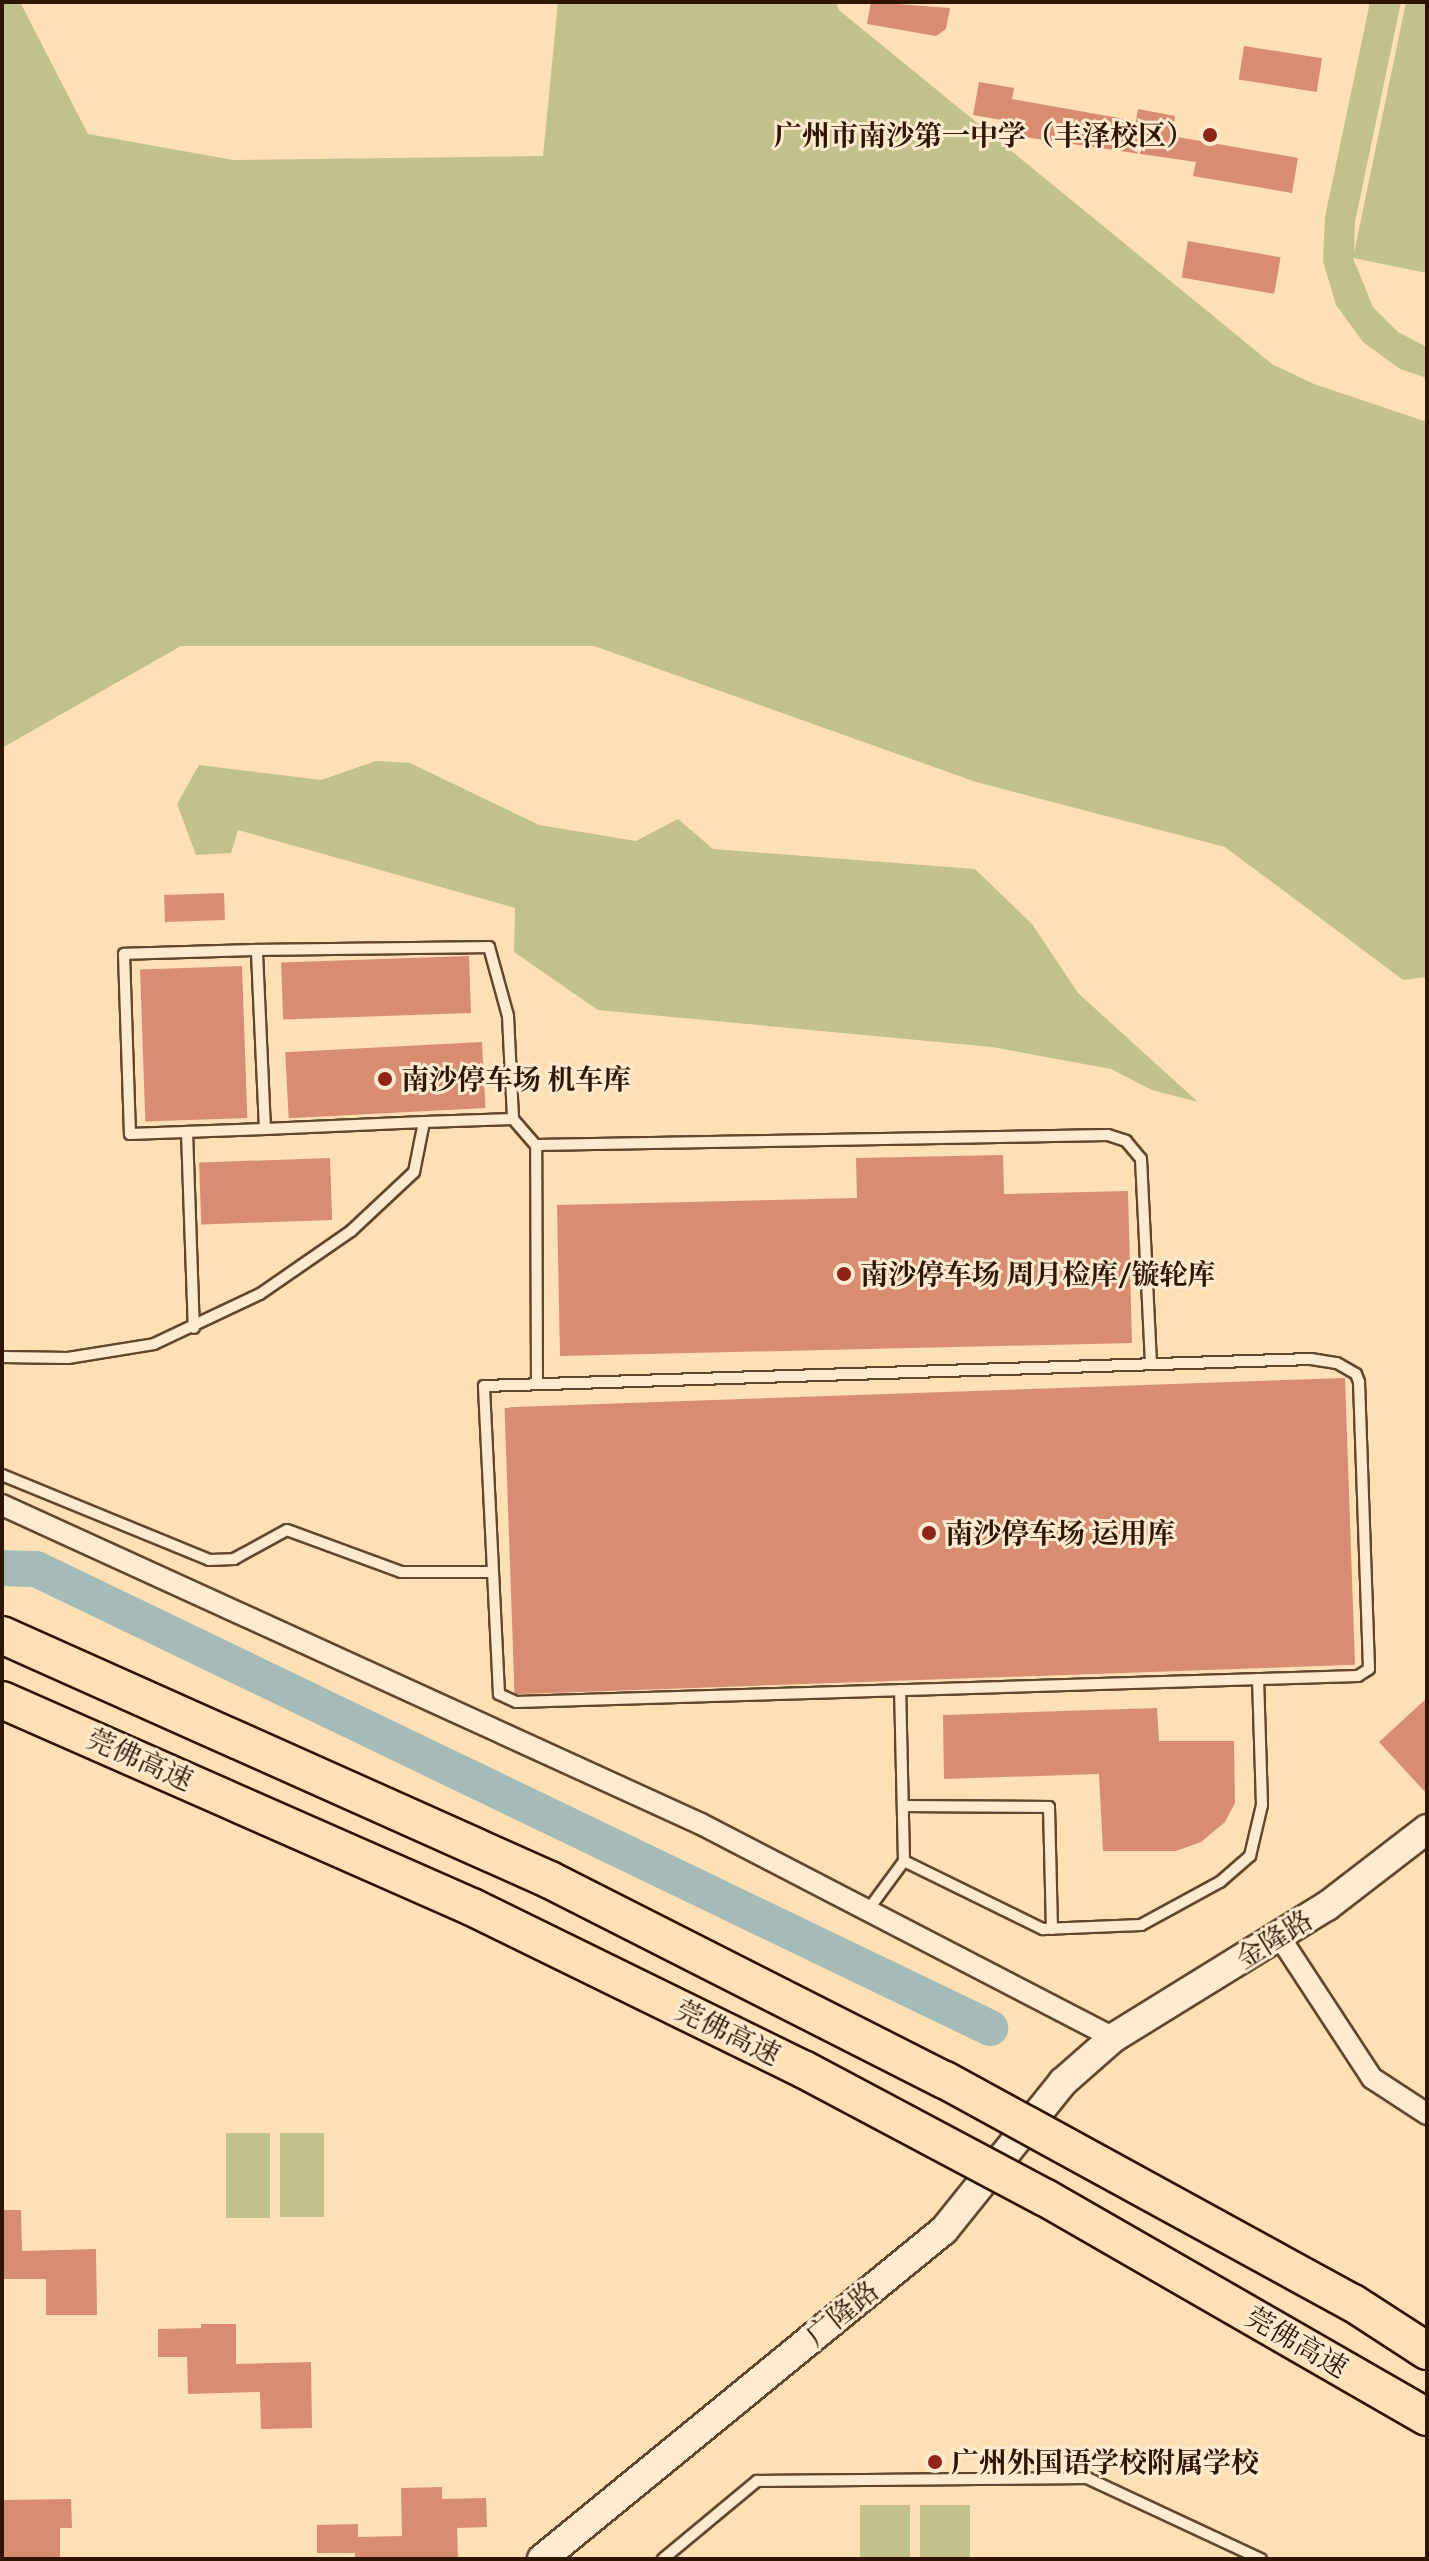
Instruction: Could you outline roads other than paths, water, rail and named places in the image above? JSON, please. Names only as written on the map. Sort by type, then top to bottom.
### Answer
[{"type":"highway","name":"莞佛高速","points":[[2,1635],[550,1880],[945,2080],[1353,2303],[1427,2351]]},
{"type":"highway","name":"莞佛高速","points":[[2,1700],[472,1907],[803,2069],[1046,2198],[1427,2417]]},
{"type":"main road","name":"金隆路","points":[[1113,2038],[1327,1906],[1427,1829]]},
{"type":"main road","name":"广隆路","points":[[542,2559],[944,2230],[1063,2082],[1113,2038]]},
{"type":"street","points":[[2,1505],[701,1824],[1113,2038]]},
{"type":"street","points":[[1279,1936],[1372,2078],[1427,2114]]},
{"type":"lane","points":[[513,1119],[130,1134],[124,954],[489,947],[508,1016],[513,1119],[536,1145],[537,1384]]},
{"type":"lane","points":[[257,950],[265,1129]]},
{"type":"lane","points":[[2,1357],[112,1353],[194,1328],[260,1294],[351,1231],[414,1172],[424,1122]]},
{"type":"lane","points":[[187,1132],[194,1328]]},
{"type":"lane","points":[[536,1145],[1108,1135],[1126,1141],[1141,1159],[1151,1364]]},
{"type":"lane","points":[[1311,1359],[1337,1363],[1356,1374],[1369,1669],[1358,1676],[516,1702],[499,1694],[494,1677],[484,1386],[537,1384],[1311,1359]]},
{"type":"lane","points":[[2,1475],[209,1560],[234,1559],[287,1530],[401,1572],[490,1572]]},
{"type":"lane","points":[[904,1861],[1052,1929],[1141,1925],[1220,1882],[1250,1856],[1262,1805],[1258,1679]]},
{"type":"lane","points":[[868,1910],[904,1861],[900,1690]]},
{"type":"lane","points":[[904,1806],[1049,1807],[1052,1929]]},
{"type":"lane","points":[[663,2559],[757,2481],[1072,2478],[1087,2478],[1261,2559]]},
{"type":"waterway","points":[[2,1568],[36,1569],[990,2028]]},
{"type":"place","name":"广州市南沙第一中学（丰泽校区）","points":[[1210,135]]},
{"type":"place","name":"南沙停车场 机车库","points":[[385,1079]]},
{"type":"place","name":"南沙停车场 周月检库/镟轮库","points":[[844,1274]]},
{"type":"place","name":"南沙停车场 运用库","points":[[929,1533]]},
{"type":"place","name":"广州外国语学校附属学校","points":[[935,2462]]}]
